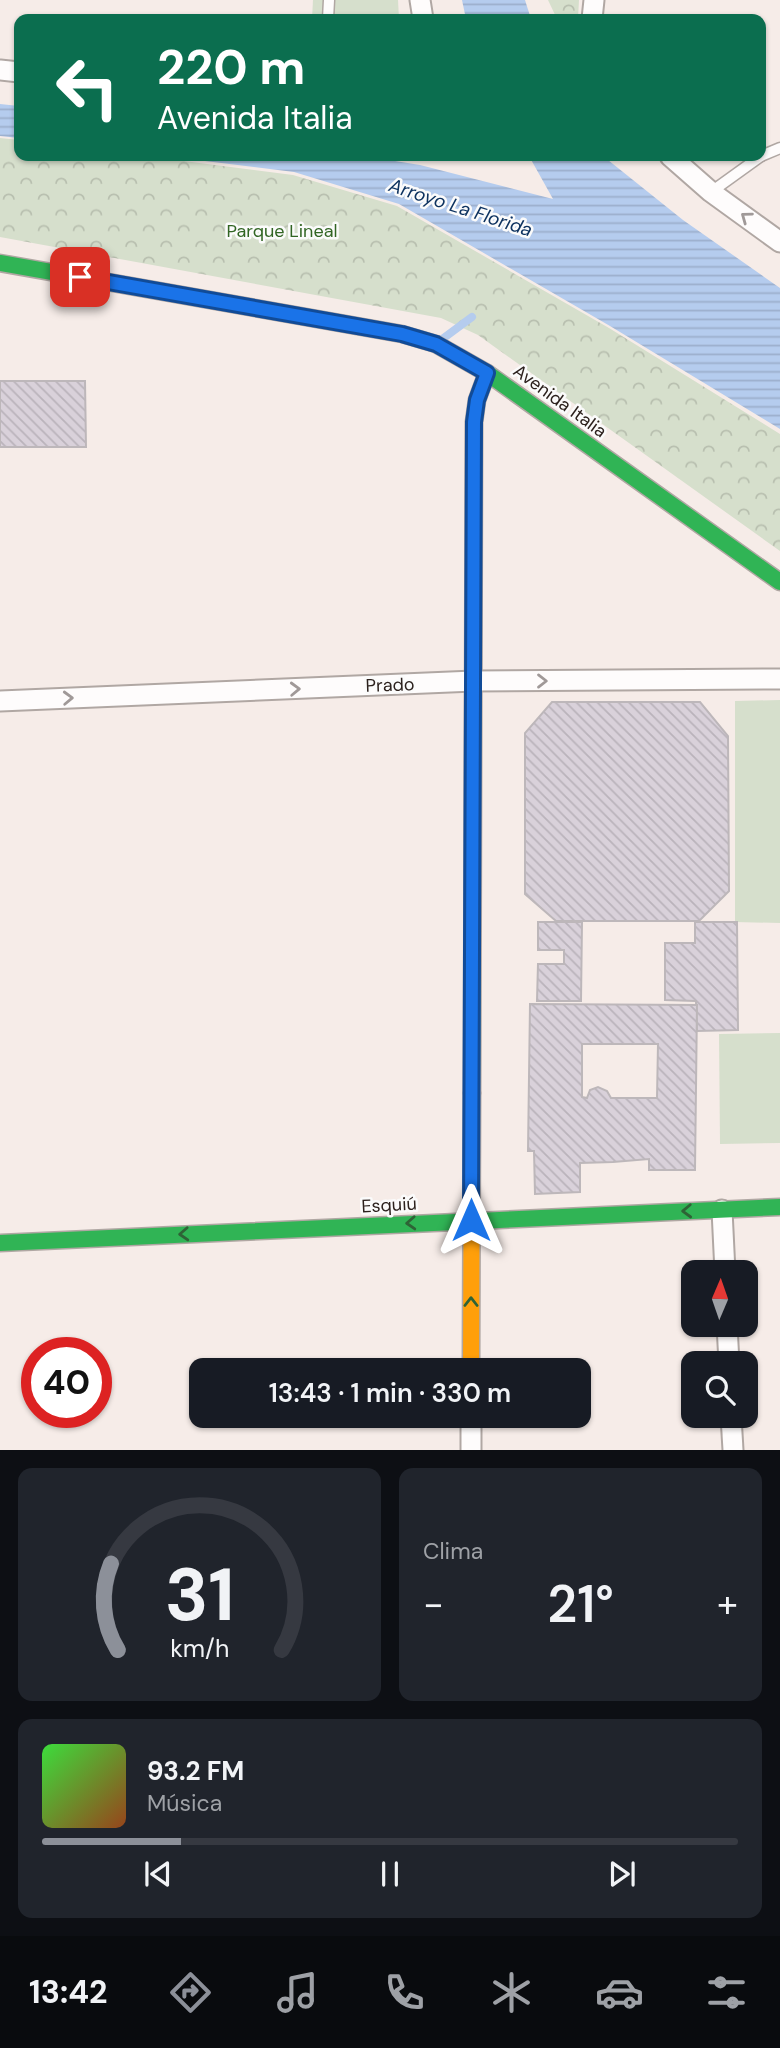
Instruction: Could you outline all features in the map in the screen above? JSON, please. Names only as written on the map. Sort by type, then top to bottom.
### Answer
[{"type":"street","points":[[676,161],[711,192],[780,242]]},
{"type":"street","name":"Avenida Italia","points":[[0,263],[402,334],[436,344],[487,373],[780,582]]},
{"type":"street","points":[[471,1358],[474,422],[477,400],[487,373]]},
{"type":"street","name":"Prado","points":[[0,701],[474,681],[780,679]]},
{"type":"street","name":"Esquiú","points":[[0,1243],[780,1207]]},
{"type":"street","points":[[722,1210],[724,1260]]},
{"type":"street","points":[[471,1428],[471,1450]]},
{"type":"street","points":[[732,1428],[733,1450]]},
{"type":"lane","points":[[711,192],[754,161]]},
{"type":"green space","points":[[313,0],[398,0],[399,14],[312,14]]},
{"type":"green space","points":[[548,0],[579,0],[578,14],[555,14]]},
{"type":"green space","name":"Parque Lineal","points":[[0,138],[14,139],[14,161],[184,161],[293,175],[397,206],[609,328],[780,434],[780,551],[478,335],[441,318],[0,237]]},
{"type":"green space","points":[[780,700],[780,923],[735,922],[735,701]]},
{"type":"green space","points":[[780,1033],[780,1143],[720,1144],[719,1034]]},
{"type":"water","points":[[462,0],[525,0],[529,14],[465,14]]},
{"type":"water","points":[[0,104],[14,105],[14,137],[0,136]]},
{"type":"water","name":"Arroyo La Florida","points":[[205,161],[395,161],[553,199],[532,161],[609,161],[683,220],[780,288],[780,429],[610,326],[399,204],[294,172]]},
{"type":"building","points":[[0,381],[85,381],[86,447],[0,447]]},
{"type":"building","points":[[552,702],[700,702],[728,736],[729,891],[699,921],[556,921],[525,894],[525,733]]},
{"type":"building","points":[[538,922],[582,922],[581,1001],[537,1001],[538,964],[564,964],[564,950],[538,950]]},
{"type":"building","points":[[695,922],[737,922],[738,1030],[697,1031],[696,1001],[665,1000],[665,943],[695,943]]},
{"type":"building","points":[[530,1004],[697,1005],[695,1170],[649,1170],[649,1159],[580,1163],[580,1192],[535,1194],[534,1151],[528,1151]],"holes":[[[582,1044],[658,1044],[657,1098],[611,1098],[607,1091],[598,1087],[590,1090],[587,1098],[582,1097]]]},
{"type":"waterway","points":[[441,340],[472,317]]},
{"type":"traffic: fast","points":[[0,263],[402,334],[436,344],[487,373],[780,582]]},
{"type":"traffic: fast","points":[[472,1093],[474,422],[477,400],[487,373]]},
{"type":"traffic: fast","points":[[0,1243],[780,1207]]},
{"type":"traffic: slow","points":[[471,1358],[472,1093]]},
{"type":"route","points":[[80,277],[402,334],[436,344],[487,373],[477,400],[474,422],[471,1220]]}]
